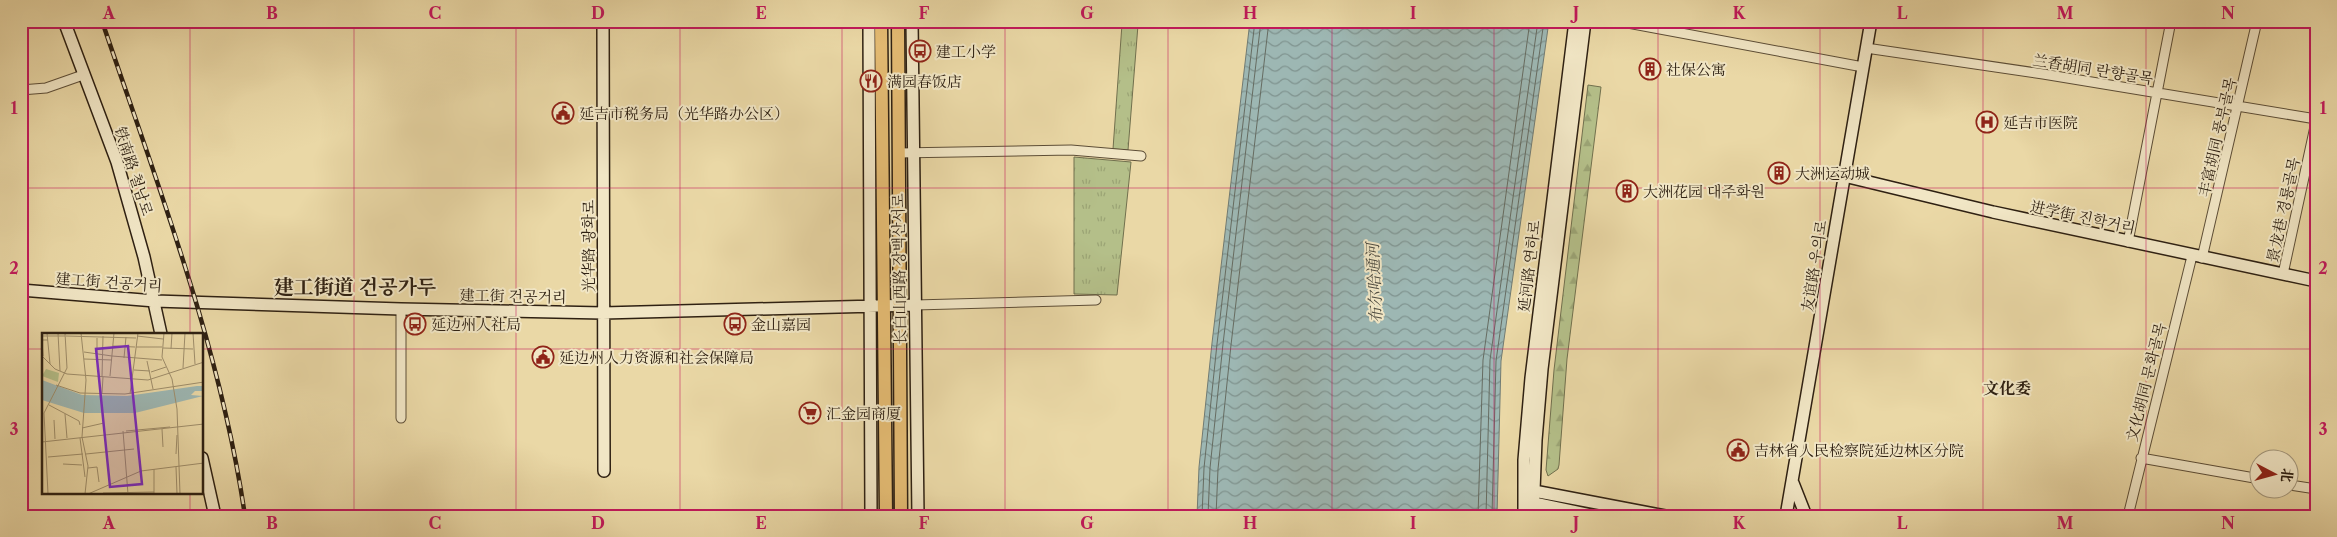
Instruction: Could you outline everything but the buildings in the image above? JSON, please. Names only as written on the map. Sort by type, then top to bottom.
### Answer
[{"type":"main road","name":"铁南路 철남로","points":[[64,21],[117,162],[155,301],[157,324],[161,333]]},
{"type":"main road","name":"光华路 광화로","points":[[603,21],[604,471]]},
{"type":"main road","name":"长白山西路 장백산서로","points":[[869,21],[871,516]]},
{"type":"main road","name":"长白山西路 장백산서로","points":[[881,21],[886,516]]},
{"type":"main road","name":"长白山西路 장백산서로","points":[[898,21],[901,516]]},
{"type":"main road","name":"长白山西路 장백산서로","points":[[912,21],[918,516]]},
{"type":"main road","name":"延河路 연하로","points":[[1529,493],[1532,361],[1574,21]]},
{"type":"main road","name":"延河路 연하로","points":[[1524,516],[1529,493],[1543,360],[1585,21]]},
{"type":"main road","name":"友谊路 우의로","points":[[1786,516],[1870,21]]},
{"type":"main road","name":"进学街 진학거리","points":[[1844,176],[1993,212],[2316,281]]},
{"type":"main road","name":"建工街 건공거리","points":[[21,290],[155,301],[603,313],[869,307],[915,304]]},
{"type":"main road","points":[[204,467],[215,516]]},
{"type":"main road","points":[[1792,482],[1806,516]]},
{"type":"main road","points":[[1529,493],[1534,503],[1534,516]]},
{"type":"main road","points":[[1529,493],[1665,516]]},
{"type":"main road","points":[[1534,503],[1596,516]]},
{"type":"street","points":[[1617,21],[1863,67]]},
{"type":"street","points":[[2128,242],[2171,21]]},
{"type":"street","name":"丰富胡同 풍부골목","points":[[2197,257],[2239,107],[2258,21]]},
{"type":"street","name":"兰香胡同 란향골목","points":[[1866,48],[2158,93],[2316,121]]},
{"type":"street","points":[[21,90],[46,88],[83,75]]},
{"type":"street","name":"景龙巷 경룡골목","points":[[2283,274],[2316,121]]},
{"type":"street","points":[[898,153],[1071,150],[1140,156]]},
{"type":"street","name":"文化胡同 문화골목","points":[[2128,516],[2141,458],[2197,257]]},
{"type":"street","points":[[915,304],[1096,300]]},
{"type":"street","points":[[401,309],[401,418]]},
{"type":"street","points":[[2141,458],[2250,477]]},
{"type":"street","points":[[2300,487],[2316,490]]},
{"type":"green space","points":[[1122,24],[1138,25],[1128,150],[1113,149]]},
{"type":"green space","points":[[1588,85],[1601,87],[1567,359],[1559,465],[1558,469],[1548,476],[1546,470],[1554,370]]},
{"type":"green space","points":[[1074,157],[1131,162],[1117,295],[1074,294]]},
{"type":"water","name":"布尔哈通河","points":[[1250,21],[1549,21],[1501,361],[1497,516],[1197,516],[1199,467],[1212,343]]},
{"type":"railway","points":[[102,21],[165,204],[203,327],[220,389],[234,452],[245,516]]},
{"type":"place","name":"建工小学","points":[[920,51]]},
{"type":"place","name":"社保公寓","points":[[1650,69]]},
{"type":"place","name":"满园春饭店","points":[[871,81]]},
{"type":"place","name":"延吉市税务局（光华路办公区）","points":[[563,113]]},
{"type":"place","name":"延吉市医院","points":[[1987,122]]},
{"type":"place","name":"大洲运动城","points":[[1779,173]]},
{"type":"place","name":"大洲花园 대주화원","points":[[1627,191]]},
{"type":"place","name":"延边州人社局","points":[[415,324]]},
{"type":"place","name":"金山嘉园","points":[[735,324]]},
{"type":"place","name":"延边州人力资源和社会保障局","points":[[543,357]]},
{"type":"place","name":"汇金园商厦","points":[[810,413]]},
{"type":"place","name":"吉林省人民检察院延边林区分院","points":[[1738,450]]},
{"type":"district","name":"建工街道 건공가두","points":[[355,287]]},
{"type":"district","name":"文化委","points":[[2007,388]]}]
